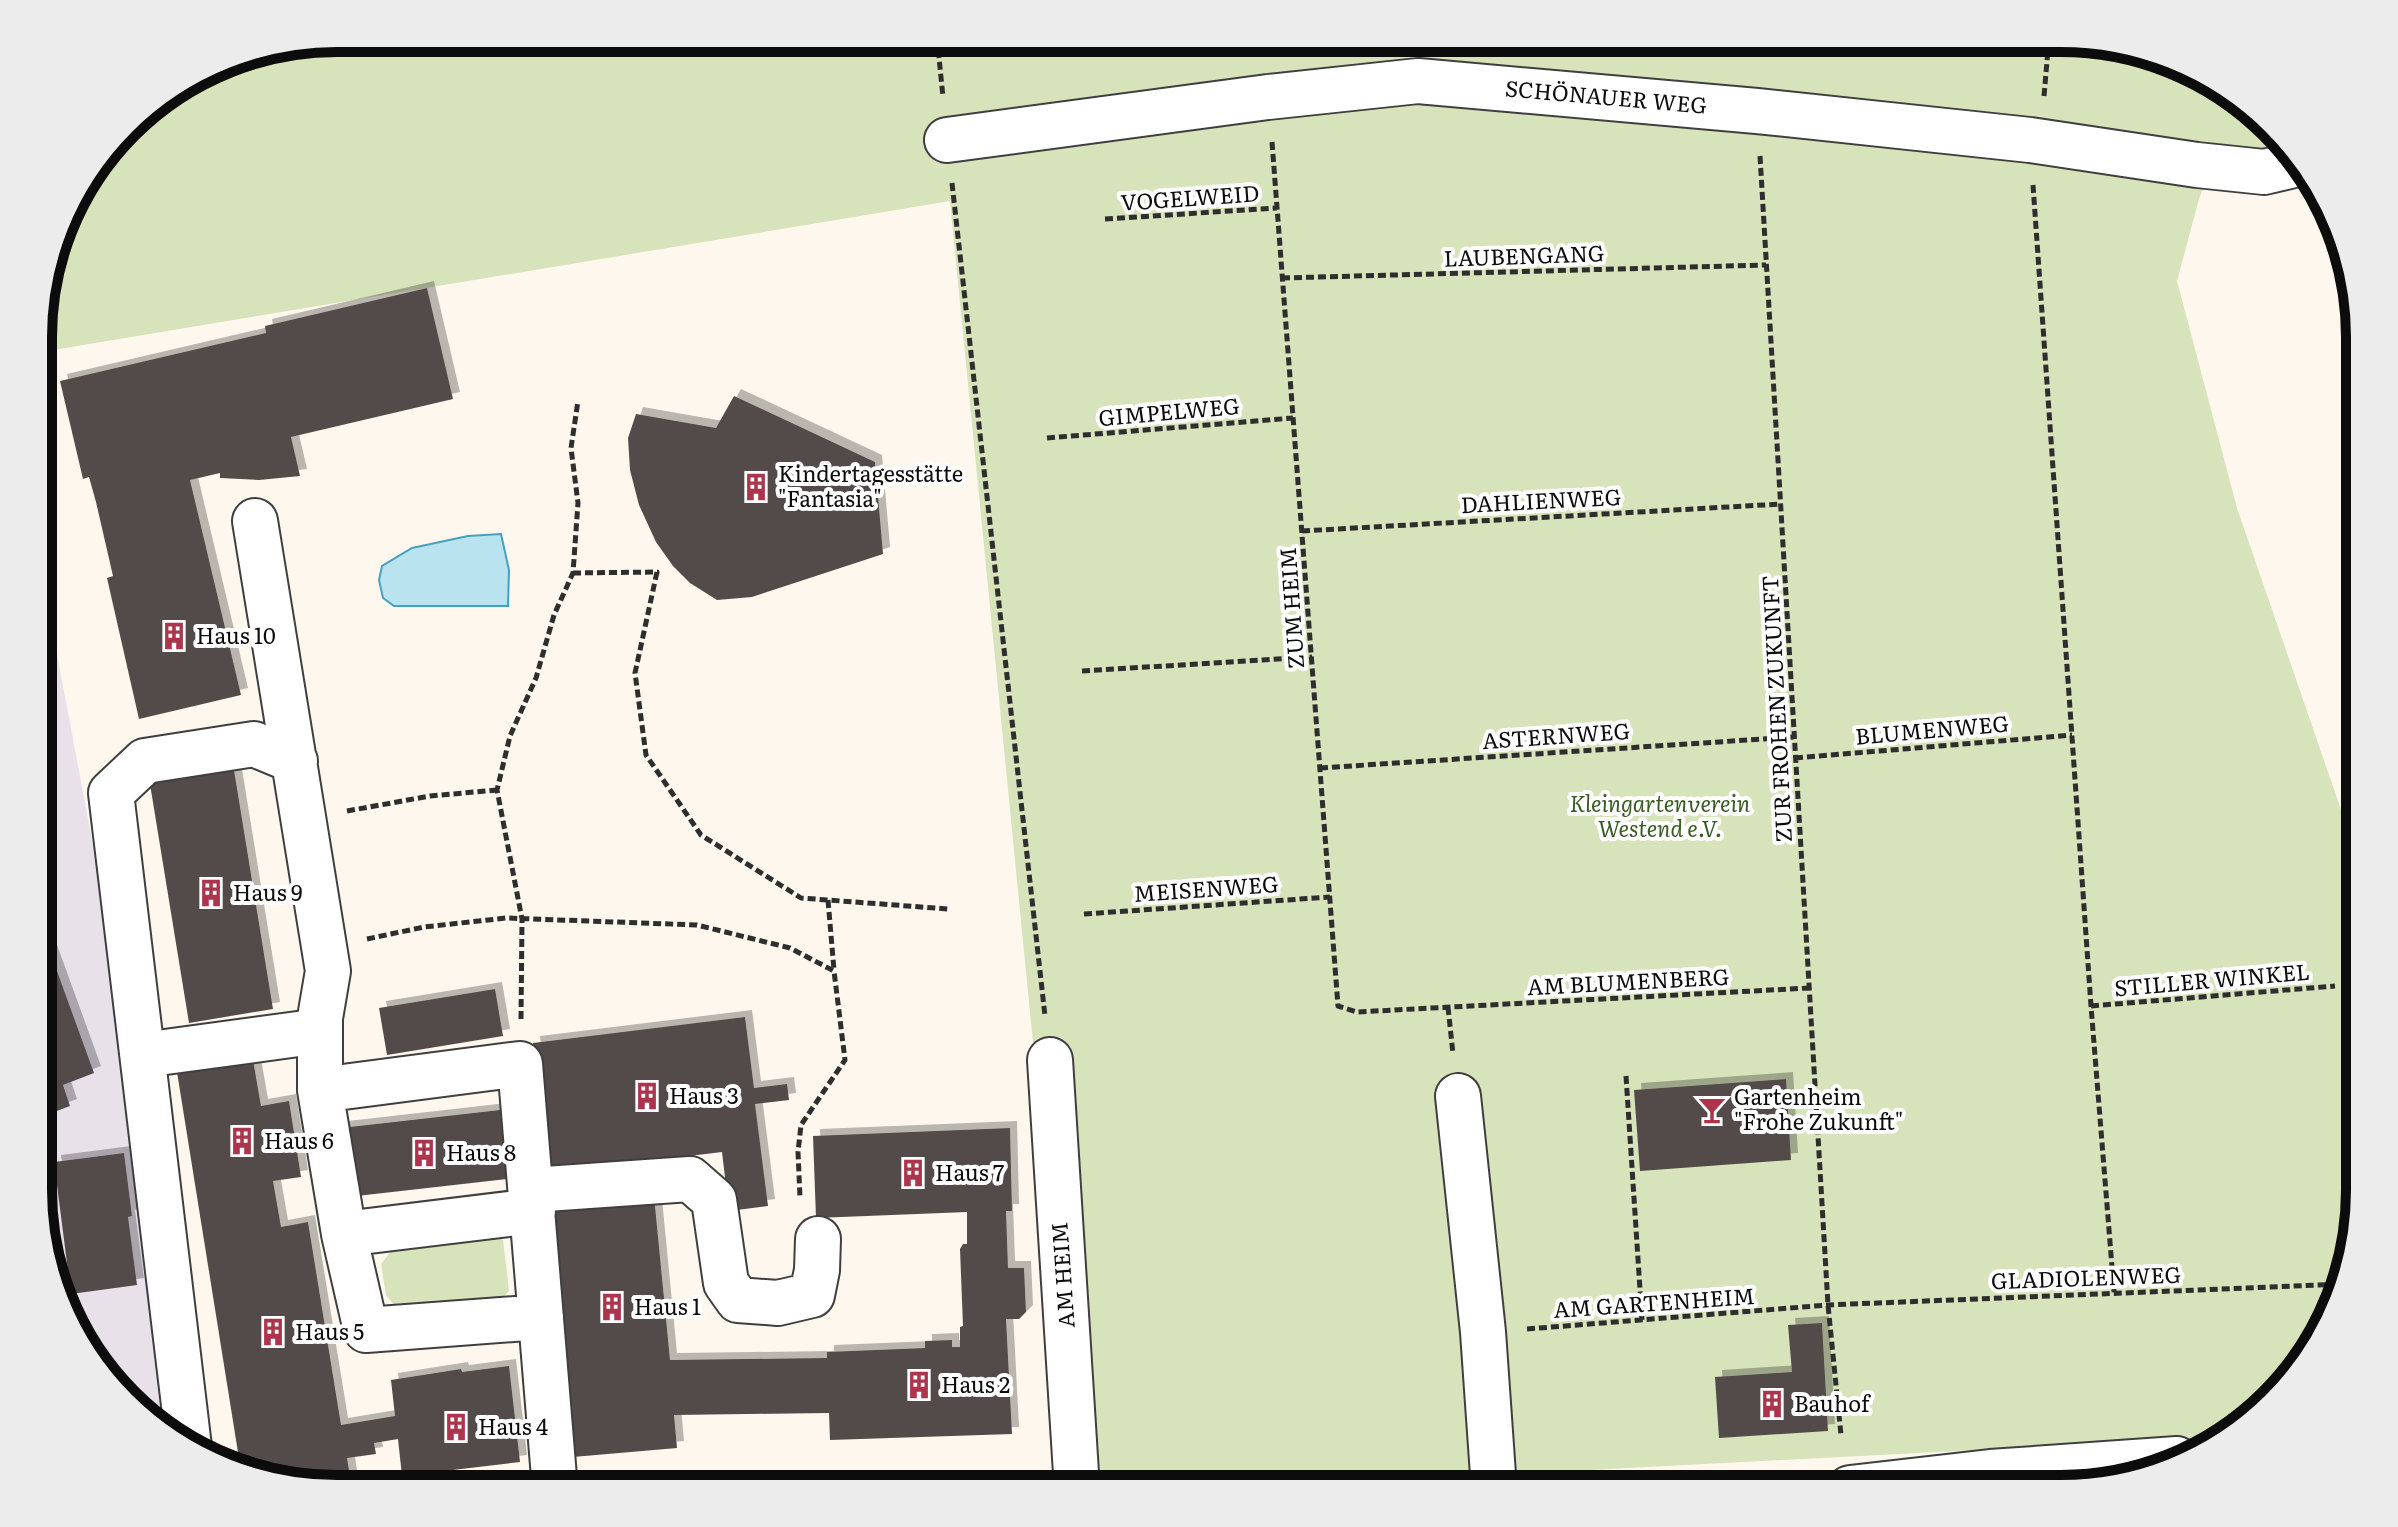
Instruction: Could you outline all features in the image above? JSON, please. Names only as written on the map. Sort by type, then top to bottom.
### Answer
[{"type":"street","name":"SCHÖNAUER WEG","points":[[947,140],[1268,97],[1418,81],[1757,111],[2035,141],[2197,165],[2281,168]]},
{"type":"street","points":[[255,521],[326,965],[320,1031],[320,1090],[344,1234],[366,1330],[541,1317]]},
{"type":"street","points":[[187,1433],[111,793],[145,761],[254,744],[295,761]]},
{"type":"street","points":[[143,1055],[320,1031]]},
{"type":"street","name":"AM HEIM","points":[[1050,1060],[1076,1475]]},
{"type":"street","points":[[320,1090],[520,1064],[554,1475]]},
{"type":"street","points":[[1458,1096],[1483,1332],[1493,1475]]},
{"type":"street","points":[[344,1234],[532,1201],[690,1179],[714,1200],[726,1283],[738,1300],[778,1303],[812,1295],[818,1239]]},
{"type":"street","points":[[1964,1475],[2150,1461]]},
{"type":"path","points":[[938,52],[1050,1060]]},
{"type":"path","points":[[2047,52],[2035,141],[2072,735],[2114,1292]]},
{"type":"path","name":"ZUM HEIM","points":[[1268,97],[1338,1006],[1357,1012],[1448,1007]]},
{"type":"path","name":"ZUR FROHEN ZUKUNFT","points":[[1757,111],[1828,1305],[1841,1435]]},
{"type":"path","name":"VOGELWEID","points":[[1105,219],[1277,208]]},
{"type":"path","name":"LAUBENGANG","points":[[1282,278],[1766,265]]},
{"type":"path","points":[[520,1064],[522,919],[497,790],[510,736],[536,678],[554,615],[573,573],[578,503],[571,448],[578,401]]},
{"type":"path","name":"GIMPELWEG","points":[[1047,438],[1294,418]]},
{"type":"path","name":"DAHLIENWEG","points":[[1302,531],[1781,504]]},
{"type":"path","points":[[573,573],[657,572],[635,673],[646,755],[701,835],[801,898],[948,909]]},
{"type":"path","points":[[1082,671],[1312,657]]},
{"type":"path","name":"BLUMENWEG","points":[[1795,758],[2072,735]]},
{"type":"path","name":"ASTERNWEG","points":[[1320,768],[1795,737]]},
{"type":"path","points":[[304,824],[346,811],[388,803],[497,790]]},
{"type":"path","name":"MEISENWEG","points":[[1084,914],[1330,897]]},
{"type":"path","points":[[818,1239],[801,1203],[798,1152],[801,1125],[845,1060],[828,900]]},
{"type":"path","points":[[326,965],[359,941],[452,923],[522,919],[697,925],[790,948],[834,971]]},
{"type":"path","name":"STILLER WINKEL","points":[[2091,1006],[2335,986]]},
{"type":"path","name":"AM BLUMENBERG","points":[[1448,1007],[1809,988]]},
{"type":"path","points":[[1626,1076],[1642,1320]]},
{"type":"path","name":"GLADIOLENWEG","points":[[1828,1305],[2330,1285]]},
{"type":"path","name":"AM GARTENHEIM","points":[[1483,1332],[1828,1305]]},
{"type":"shaded area","points":[[52,627],[206,1443],[163,1416],[135,1392],[111,1364],[81,1316],[57,1246],[52,1190]]},
{"type":"green space","name":"Kleingartenverein Westend e.V.","points":[[2061,52],[2099,54],[2153,67],[2204,90],[2263,135],[2278,153],[2214,160],[2199,199],[2177,281],[2237,508],[2346,823],[2344,1228],[2331,1282],[2317,1316],[2298,1349],[2263,1392],[2202,1438],[1494,1475],[1076,1475],[950,201],[52,350],[54,299],[67,245],[90,194],[111,163],[135,135],[194,90],[245,67],[299,54]]},
{"type":"green space","points":[[481,1228],[503,1240],[509,1291],[494,1307],[403,1316],[386,1295],[381,1264],[400,1240]]},
{"type":"water","points":[[501,534],[509,570],[508,606],[394,606],[383,598],[379,580],[382,566],[412,548],[468,536]]},
{"type":"building","points":[[427,288],[453,399],[291,437],[300,476],[259,480],[220,478],[220,473],[190,480],[241,695],[139,719],[107,578],[113,576],[96,502],[89,477],[83,479],[60,381],[266,333],[265,326]]},
{"type":"building","name":"Kindertagesstätte \"Fantasia\"","points":[[734,396],[875,462],[883,554],[752,597],[717,600],[690,583],[673,566],[656,542],[639,505],[630,470],[628,438],[636,414],[716,428]]},
{"type":"building","name":"Haus 9","points":[[233,764],[273,1009],[189,1023],[149,778]]},
{"type":"building","points":[[52,957],[94,1073],[63,1085],[70,1106],[52,1113]]},
{"type":"building","points":[[495,989],[503,1036],[387,1055],[379,1008]]},
{"type":"building","name":"Haus 3","points":[[745,1017],[754,1088],[787,1084],[789,1100],[755,1104],[768,1206],[729,1211],[722,1152],[549,1173],[533,1043]]},
{"type":"building","points":[[253,1060],[261,1106],[289,1101],[301,1177],[273,1181],[281,1227],[308,1222],[341,1425],[395,1416],[391,1380],[461,1369],[462,1372],[509,1366],[520,1462],[402,1475],[398,1439],[374,1443],[376,1454],[347,1458],[350,1475],[299,1473],[239,1457],[177,1072]]},
{"type":"building","name":"Gartenheim \"Frohe Zukunft\"","points":[[1786,1079],[1791,1160],[1640,1171],[1634,1090]]},
{"type":"building","name":"Haus 8","points":[[500,1110],[507,1179],[348,1197],[341,1128]]},
{"type":"building","points":[[1010,1128],[1012,1211],[1006,1211],[1008,1268],[1024,1268],[1026,1312],[1019,1319],[1006,1319],[1012,1434],[830,1440],[829,1413],[674,1415],[677,1448],[573,1457],[552,1205],[654,1196],[670,1360],[827,1358],[827,1352],[925,1348],[925,1341],[952,1340],[952,1347],[960,1347],[960,1327],[963,1326],[960,1249],[967,1244],[967,1212],[816,1218],[813,1136]]},
{"type":"building","points":[[124,1153],[137,1285],[72,1294],[54,1162]]},
{"type":"building","name":"Bauhof","points":[[1822,1323],[1828,1431],[1719,1438],[1715,1377],[1792,1372],[1788,1325]]},
{"type":"place","name":"Kindertagesstätte \"Fantasia\"","points":[[756,487]]},
{"type":"place","name":"Haus 10","points":[[174,636]]},
{"type":"place","name":"Haus 9","points":[[211,893]]},
{"type":"place","name":"Haus 3","points":[[647,1096]]},
{"type":"place","name":"Gartenheim \"Frohe Zukunft\"","points":[[1712,1110]]},
{"type":"place","name":"Haus 6","points":[[242,1141]]},
{"type":"place","name":"Haus 8","points":[[424,1153]]},
{"type":"place","name":"Haus 7","points":[[913,1173]]},
{"type":"place","name":"Haus 1","points":[[612,1307]]},
{"type":"place","name":"Haus 5","points":[[273,1332]]},
{"type":"place","name":"Haus 2","points":[[919,1385]]},
{"type":"place","name":"Bauhof","points":[[1772,1404]]},
{"type":"place","name":"Haus 4","points":[[456,1427]]}]
